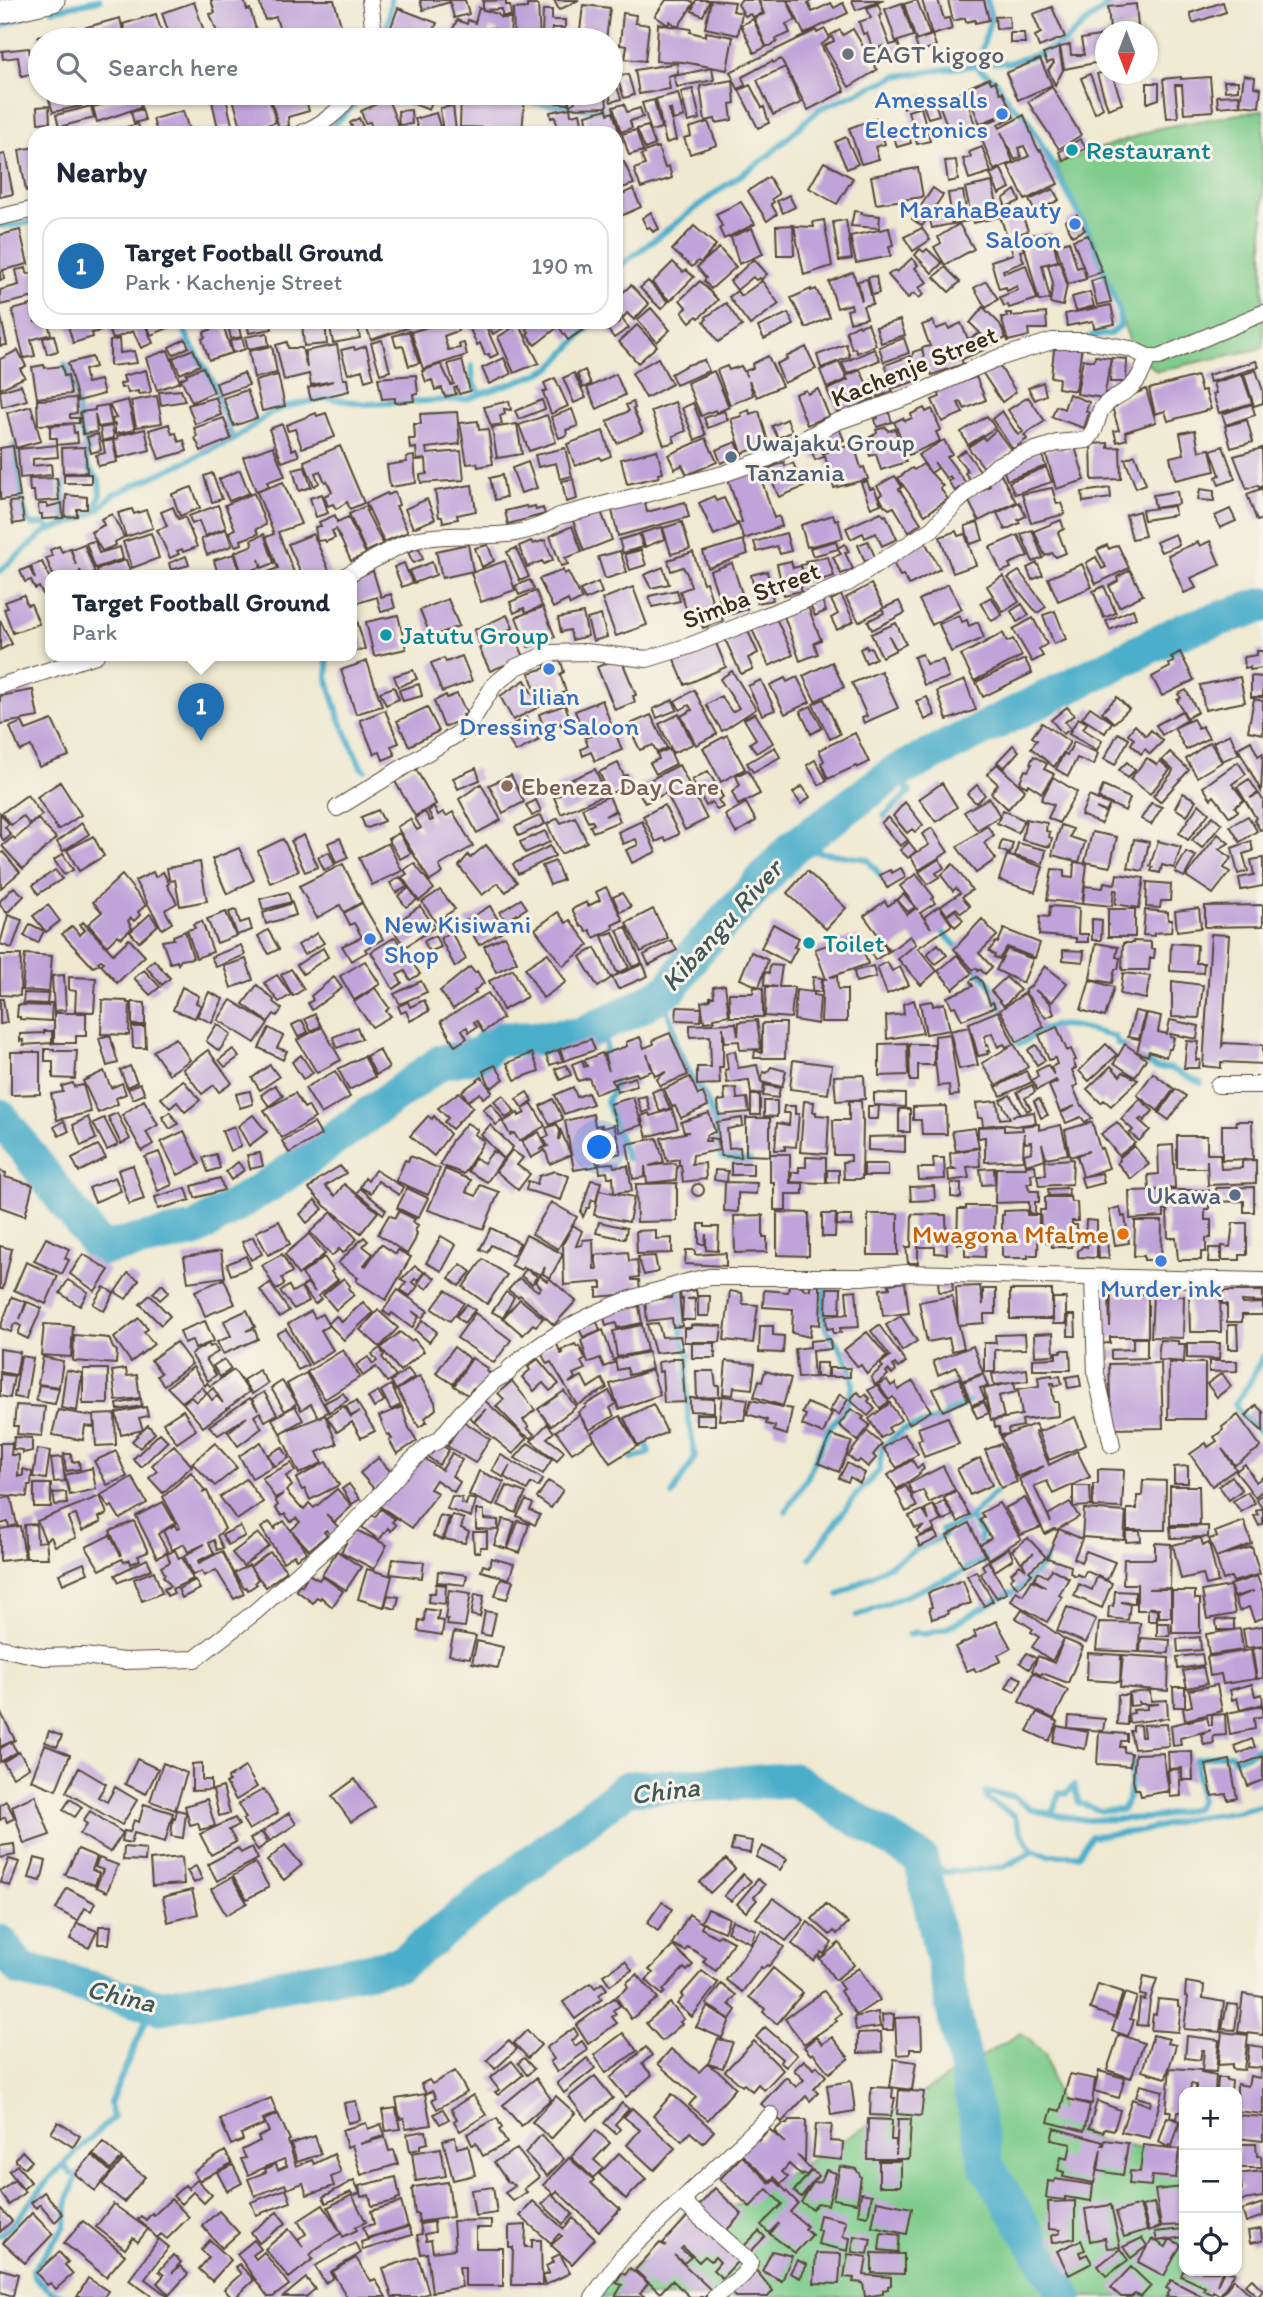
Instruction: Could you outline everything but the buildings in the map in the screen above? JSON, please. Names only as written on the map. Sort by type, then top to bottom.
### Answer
[{"type":"main road","points":[[0,12],[48,1]]},
{"type":"street","points":[[370,0],[372,28]]},
{"type":"street","points":[[313,126],[344,105]]},
{"type":"street","points":[[0,217],[28,211]]},
{"type":"street","points":[[1148,357],[1169,352],[1263,313]]},
{"type":"street","name":"Kachenje Street","points":[[356,570],[415,539],[519,534],[559,516],[720,475],[769,458],[836,422],[916,394],[995,359],[1052,341],[1087,341],[1116,345],[1148,357]]},
{"type":"street","name":"Simba Street","points":[[337,808],[413,759],[454,738],[467,728],[494,685],[516,667],[534,659],[550,653],[585,652],[647,659],[689,646],[848,583],[932,529],[998,465],[1020,454],[1057,443],[1087,440],[1101,411],[1110,399],[1131,387],[1148,357]]},
{"type":"street","points":[[0,685],[77,661]]},
{"type":"street","points":[[1218,1085],[1263,1084]]},
{"type":"street","points":[[0,1648],[43,1657],[84,1656],[123,1661],[195,1659],[256,1612],[349,1528],[410,1463],[429,1445],[439,1440],[461,1413],[534,1348],[562,1329],[612,1304],[687,1280],[710,1277],[862,1277],[907,1273],[1263,1281]]},
{"type":"street","points":[[1093,1277],[1096,1374],[1112,1445]]},
{"type":"street","points":[[593,2297],[622,2257],[771,2115]]},
{"type":"street","points":[[682,2200],[750,2262],[745,2273],[715,2297]]},
{"type":"green space","points":[[1263,110],[1263,348],[1157,371],[1133,351],[1095,243],[1055,164],[1159,128]]},
{"type":"green space","points":[[1021,2033],[1045,2054],[1064,2121],[1099,2141],[1179,2155],[1179,2276],[1206,2276],[1204,2297],[584,2297]]},
{"type":"waterway","points":[[53,10],[99,0]]},
{"type":"waterway","points":[[386,28],[391,0]]},
{"type":"waterway","points":[[983,63],[982,49],[991,18],[987,0]]},
{"type":"waterway","points":[[977,65],[988,62],[1008,63],[1039,54],[1066,41],[1115,0]]},
{"type":"waterway","points":[[0,27],[25,17]]},
{"type":"waterway","points":[[623,264],[767,157],[819,109],[897,76],[977,65],[995,80],[1011,105],[1025,115],[1086,227],[1119,310],[1120,326],[1110,334],[1091,336]]},
{"type":"waterway","points":[[332,126],[353,105]]},
{"type":"waterway","points":[[563,105],[590,110],[608,108]]},
{"type":"waterway","points":[[0,226],[28,223]]},
{"type":"waterway","points":[[184,329],[213,382],[233,440]]},
{"type":"waterway","points":[[0,571],[45,532],[82,519],[99,509],[113,495],[233,440],[270,413],[327,398],[366,404],[467,399],[551,368],[587,329]]},
{"type":"waterway","points":[[65,364],[76,395],[79,426],[88,451],[86,461],[99,480],[100,496],[95,510]]},
{"type":"waterway","points":[[472,366],[473,381],[480,393],[483,393]]},
{"type":"waterway","points":[[14,445],[22,501],[28,522],[33,525],[45,524],[51,529]]},
{"type":"waterway","points":[[63,485],[66,525]]},
{"type":"waterway","name":"Kibangu River","points":[[0,1116],[100,1249],[195,1230],[280,1178],[441,1062],[482,1054],[494,1039],[579,1035],[636,1009],[670,989],[694,954],[792,848],[894,773],[1181,631],[1263,605]]},
{"type":"waterway","points":[[326,661],[327,677],[339,717],[361,767],[365,770]]},
{"type":"waterway","points":[[884,816],[910,792],[894,773]]},
{"type":"waterway","points":[[792,848],[867,859],[885,881]]},
{"type":"waterway","points":[[939,928],[960,950]]},
{"type":"waterway","points":[[974,966],[990,984],[1005,1015]]},
{"type":"waterway","points":[[661,994],[674,1029],[675,1043],[695,1084],[708,1103],[716,1126],[721,1157],[750,1160]]},
{"type":"waterway","points":[[600,1025],[607,1050],[603,1053],[615,1087],[607,1101],[627,1159]]},
{"type":"waterway","points":[[1015,1034],[1019,1044],[1048,1027],[1067,1026],[1115,1037],[1118,1044],[1128,1049]]},
{"type":"waterway","points":[[1139,1058],[1156,1068],[1169,1068],[1201,1083]]},
{"type":"waterway","points":[[786,1511],[807,1478],[829,1428],[845,1408],[853,1386],[851,1369],[826,1328],[823,1311],[825,1285],[821,1282]]},
{"type":"waterway","points":[[672,1495],[695,1457],[688,1415],[689,1356],[683,1342],[678,1286]]},
{"type":"waterway","points":[[1263,1356],[1235,1404],[1242,1415],[1263,1435]]},
{"type":"waterway","points":[[810,1558],[855,1496],[879,1471],[882,1447],[903,1430],[945,1418],[945,1414],[969,1402]]},
{"type":"waterway","points":[[632,1459],[649,1453],[647,1445]]},
{"type":"waterway","points":[[839,1595],[944,1536],[942,1529],[960,1524],[972,1516],[995,1493]]},
{"type":"waterway","points":[[857,1616],[956,1575],[986,1558],[979,1542],[981,1534],[971,1519]]},
{"type":"waterway","points":[[909,1635],[947,1628],[1009,1593],[1015,1593],[1044,1564],[1046,1558]]},
{"type":"waterway","points":[[1133,1761],[1129,1798],[1122,1810],[1101,1811],[1079,1803],[1074,1785],[1066,1794],[1059,1793],[1052,1814],[1087,1820],[1153,1818],[1195,1808],[1200,1801],[1196,1760],[1232,1754],[1234,1759],[1263,1745]]},
{"type":"waterway","name":"China","points":[[0,1942],[20,1969],[160,2007],[400,1964],[627,1788],[794,1780],[921,1859],[987,2166],[1066,2297]]},
{"type":"waterway","points":[[1033,1851],[1020,1831],[1014,1815],[988,1800],[985,1792],[1012,1796],[1033,1810],[1052,1814]]},
{"type":"waterway","points":[[921,1859],[945,1872],[1004,1867],[1033,1851],[1049,1855],[1078,1855],[1091,1836],[1142,1831],[1190,1818],[1236,1812],[1263,1805]]},
{"type":"waterway","points":[[0,2235],[63,2165],[113,2118],[110,2103],[153,2005]]},
{"type":"waterway","points":[[64,2165],[70,2173],[77,2176],[68,2199],[65,2226],[33,2270],[34,2277],[52,2292],[65,2297]]},
{"type":"place","name":"EAGT kigogo","points":[[848,54]]},
{"type":"place","name":"Amessalls Electronics","points":[[1002,114]]},
{"type":"place","name":"Restaurant","points":[[1072,150]]},
{"type":"place","name":"MarahaBeauty Saloon","points":[[1075,224]]},
{"type":"place","name":"Uwajaku Group Tanzania","points":[[731,457]]},
{"type":"place","name":"Jatutu Group","points":[[386,635]]},
{"type":"place","name":"Lilian Dressing Saloon","points":[[549,669]]},
{"type":"place","name":"Target Football Ground","points":[[201,741]]},
{"type":"place","name":"Ebeneza Day Care","points":[[507,786]]},
{"type":"place","name":"New Kisiwani Shop","points":[[370,939]]},
{"type":"place","name":"Toilet","points":[[809,943]]},
{"type":"place","name":"Ukawa","points":[[1235,1195]]},
{"type":"place","name":"Mwagona Mfalme","points":[[1123,1234]]},
{"type":"place","name":"Murder ink","points":[[1161,1261]]}]
